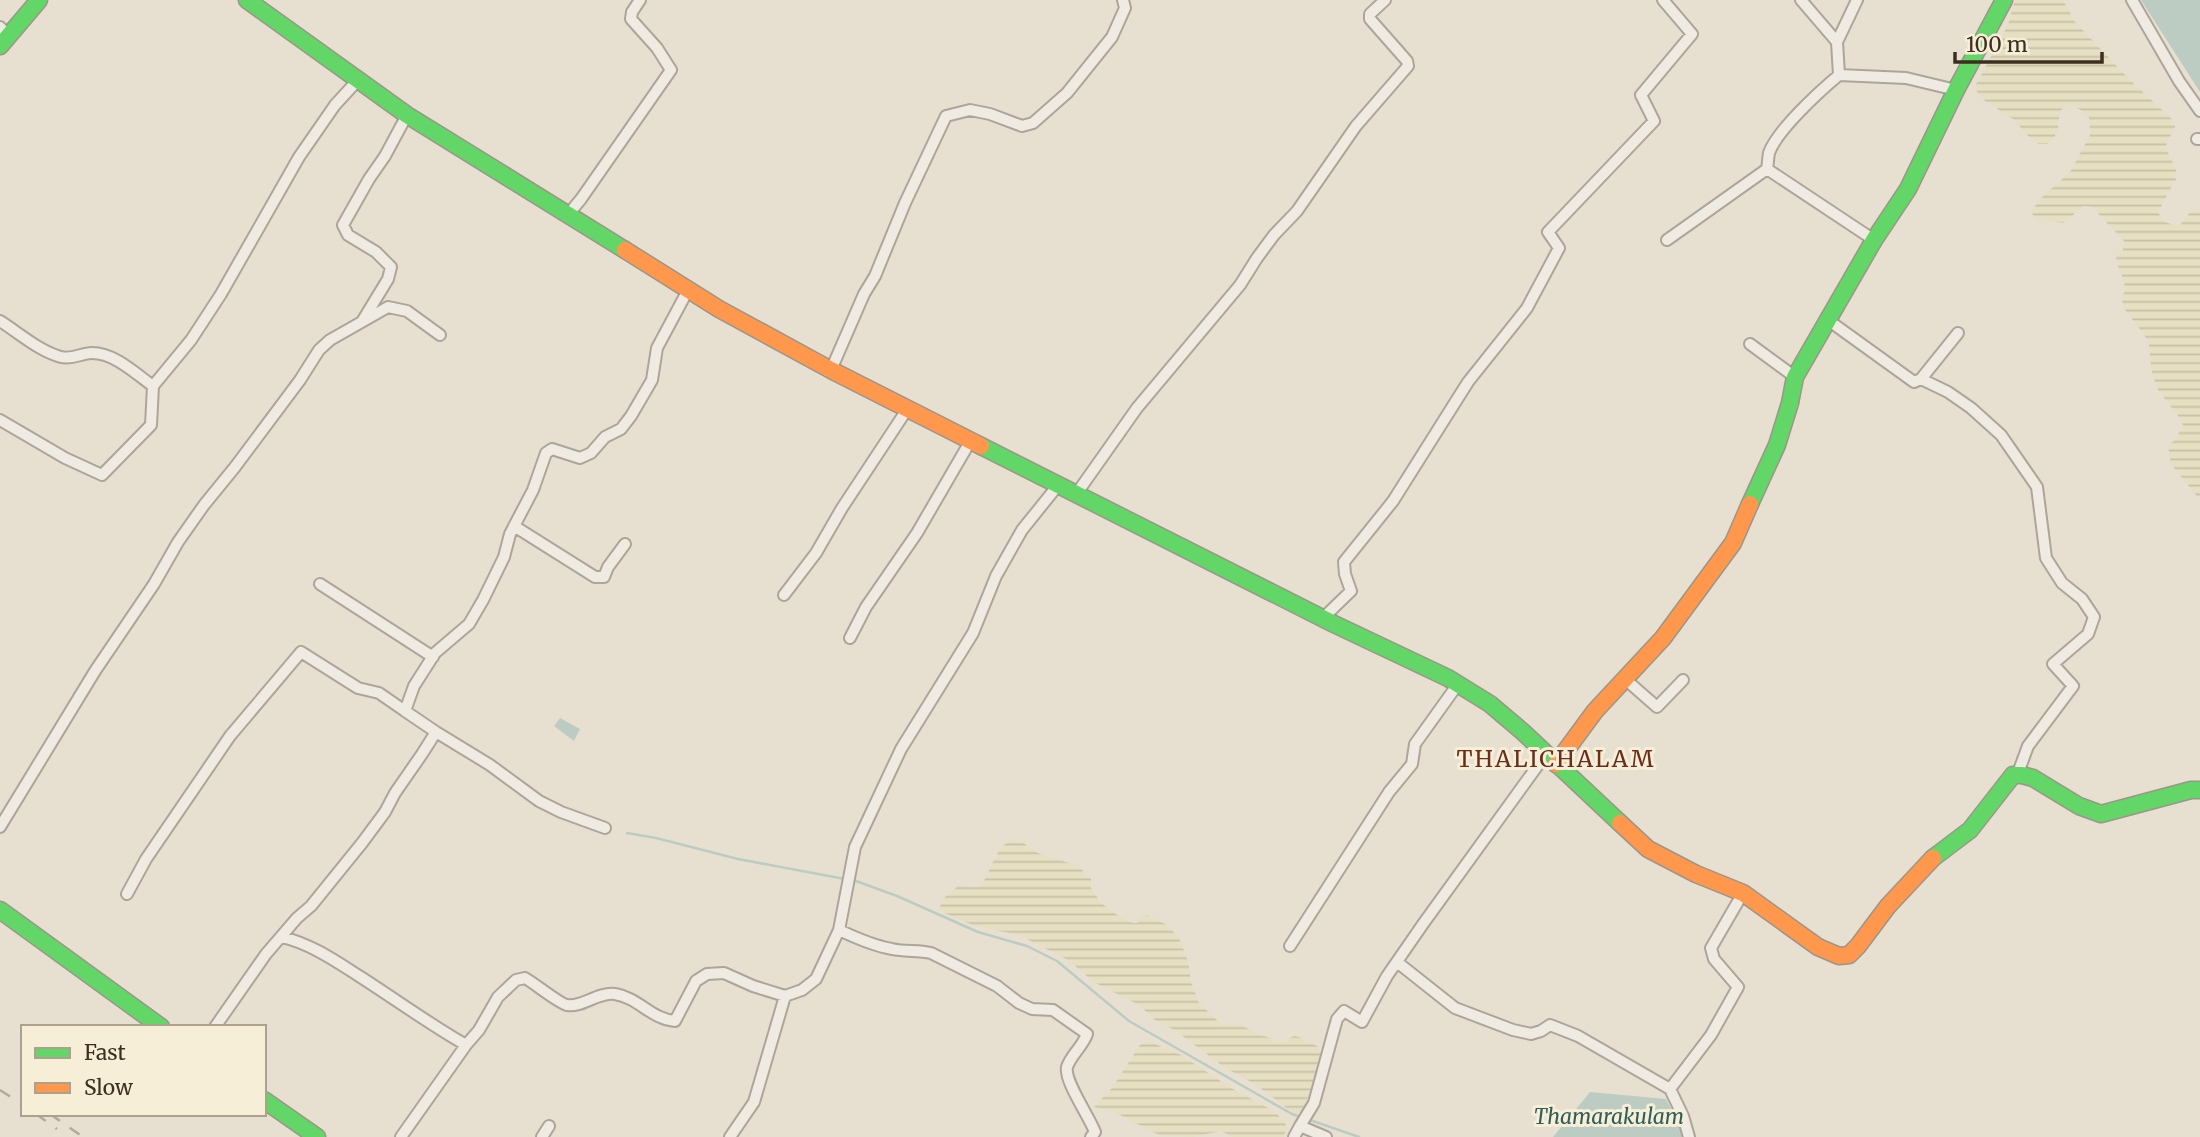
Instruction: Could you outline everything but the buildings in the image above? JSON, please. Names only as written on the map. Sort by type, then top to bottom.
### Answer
[{"type":"main road","points":[[3,36],[38,0]]},
{"type":"main road","points":[[247,0],[407,116],[719,309],[831,370],[1458,684],[1490,704],[1648,849],[1743,894],[1818,947],[1839,956],[1849,955],[1888,906],[1938,852],[1970,830],[2012,775],[2018,774],[2059,793],[2082,810],[2101,814],[2200,790]]},
{"type":"main road","points":[[1551,759],[1663,638],[1733,543],[1777,445],[1795,377],[1874,240],[1908,189],[2004,0]]},
{"type":"main road","points":[[0,911],[158,1025]]},
{"type":"main road","points":[[266,1101],[317,1137]]},
{"type":"street","points":[[567,216],[671,71],[657,48],[631,19],[640,0]]},
{"type":"street","points":[[831,370],[946,116],[970,110],[1022,126],[1033,123],[1067,93],[1112,37],[1125,8],[1123,0]]},
{"type":"street","points":[[1077,493],[1137,408],[1240,285],[1274,235],[1297,211],[1356,126],[1408,66],[1407,61],[1370,19],[1370,14],[1385,0]]},
{"type":"street","points":[[1323,618],[1351,591],[1345,574],[1345,562],[1394,501],[1468,382],[1527,308],[1559,248],[1548,232],[1654,121],[1641,95],[1692,34],[1662,0]]},
{"type":"street","points":[[1801,0],[1837,42]]},
{"type":"street","points":[[1839,75],[1837,42],[1857,0]]},
{"type":"street","points":[[2132,0],[2200,111]]},
{"type":"street","points":[[1768,169],[1769,152],[1784,131],[1813,97],[1839,75],[1906,78],[1956,90]]},
{"type":"street","points":[[0,421],[65,458],[102,475],[151,425],[153,386],[191,340],[221,294],[299,158],[335,105],[358,80]]},
{"type":"street","points":[[361,324],[388,279],[391,267],[376,252],[348,235],[342,225],[407,116]]},
{"type":"street","points":[[1667,240],[1768,169]]},
{"type":"street","points":[[1768,169],[1874,240]]},
{"type":"street","points":[[405,711],[414,686],[433,657],[469,624],[504,557],[514,526],[533,490],[546,453],[552,449],[580,458],[591,453],[606,437],[621,429],[652,380],[657,348],[688,290]]},
{"type":"street","points":[[0,827],[95,671],[204,505],[320,350],[330,340],[388,307],[407,311],[440,335]]},
{"type":"street","points":[[1828,320],[1914,382],[1921,379],[1958,333]]},
{"type":"street","points":[[0,321],[34,344],[62,357],[106,354],[153,386]]},
{"type":"street","points":[[1750,344],[1795,377]]},
{"type":"street","points":[[1921,379],[1948,392],[1971,408],[2001,435],[2037,486],[2046,558],[2062,583],[2082,599],[2094,617],[2088,634],[2053,664],[2073,686],[2028,746],[2018,774]]},
{"type":"street","points":[[784,595],[816,553],[842,508],[908,408]]},
{"type":"street","points":[[850,638],[866,607],[917,533],[971,440]]},
{"type":"street","points":[[401,1137],[479,1030],[498,996],[516,980],[525,978],[565,1005],[614,994],[636,1002],[661,1020],[674,1021],[696,981],[707,974],[724,973],[785,996],[802,990],[816,979],[839,930],[855,847],[901,748],[973,633],[996,576],[1022,530],[1059,484]]},
{"type":"street","points":[[514,526],[595,577],[604,577],[625,544]]},
{"type":"street","points":[[320,584],[433,657]]},
{"type":"street","points":[[127,894],[146,859],[230,736],[301,652],[358,688],[379,693],[480,758],[539,801],[605,828]]},
{"type":"street","points":[[1625,679],[1657,707],[1683,680]]},
{"type":"street","points":[[1290,946],[1389,792],[1412,764],[1415,744],[1458,684]]},
{"type":"street","points":[[216,1025],[249,976],[362,843],[436,732]]},
{"type":"street","points":[[1294,1137],[1314,1103],[1337,1019],[1344,1011],[1362,1022],[1397,962],[1551,759]]},
{"type":"street","points":[[1670,1089],[1711,1035],[1738,987],[1714,959],[1711,948],[1743,894]]},
{"type":"street","points":[[839,930],[887,949],[931,953],[997,986],[1019,1003],[1032,1009],[1053,1010],[1087,1034],[1067,1069],[1067,1080],[1095,1132],[1090,1137]]},
{"type":"street","points":[[282,937],[301,942],[328,955],[429,1024],[466,1045]]},
{"type":"street","points":[[1397,962],[1455,1008],[1531,1034],[1550,1025],[1563,1029],[1670,1089],[1684,1116],[1689,1137]]},
{"type":"street","points":[[730,1137],[754,1102],[785,996]]},
{"type":"street","points":[[1303,1121],[1326,1137]]},
{"type":"street","points":[[542,1137],[548,1126]]},
{"type":"shaded area","points":[[2015,0],[2063,0],[2075,22],[2131,81],[2175,122],[2166,148],[2176,170],[2176,179],[2158,212],[2163,221],[2176,226],[2180,225],[2191,211],[2200,212],[2200,500],[2171,464],[2168,446],[2175,440],[2183,425],[2158,390],[2145,336],[2123,307],[2124,281],[2116,255],[2123,250],[2124,241],[2092,207],[2084,206],[2063,223],[2035,219],[2031,211],[2043,196],[2070,172],[2090,135],[2089,118],[2083,111],[2067,104],[2060,111],[2054,138],[2047,144],[2038,144],[2013,119],[1985,101],[1974,88],[2008,25]]},
{"type":"shaded area","points":[[1013,840],[1022,842],[1038,853],[1078,866],[1091,879],[1091,888],[1101,903],[1117,915],[1137,923],[1143,916],[1148,915],[1167,925],[1179,938],[1199,1003],[1222,1025],[1241,1025],[1282,1042],[1294,1036],[1299,1037],[1319,1047],[1322,1056],[1301,1113],[1288,1109],[1255,1084],[1224,1067],[1176,1031],[1155,1020],[1139,1005],[1094,982],[1068,960],[1019,935],[975,926],[939,909],[943,899],[958,886],[982,885],[998,852]]},
{"type":"shaded area","points":[[1148,1041],[1181,1055],[1231,1088],[1270,1109],[1284,1120],[1287,1128],[1283,1137],[1233,1137],[1221,1131],[1192,1137],[1159,1135],[1112,1111],[1094,1107],[1112,1088],[1140,1045]]},
{"type":"water","points":[[2141,0],[2200,0],[2200,92]]},
{"type":"water","points":[[560,718],[580,729],[574,741],[554,726]]},
{"type":"water","name":"Thamarakulam","points":[[1590,1092],[1666,1099],[1684,1137],[1553,1137]]},
{"type":"waterway","points":[[627,833],[738,859],[845,879]]},
{"type":"waterway","points":[[856,881],[978,932],[1027,946],[1057,961],[1129,1021],[1301,1117]]},
{"type":"waterway","points":[[1307,1119],[1359,1137]]},
{"type":"railway","points":[[0,1090],[21,1104]]},
{"type":"railway","points":[[39,1116],[57,1129]]},
{"type":"railway","points":[[53,1116],[83,1137]]},
{"type":"traffic: fast","points":[[0,46],[39,0]]},
{"type":"traffic: fast","points":[[247,0],[407,115],[625,250]]},
{"type":"traffic: fast","points":[[1750,504],[1777,445],[1795,377],[1874,240],[1908,189],[2004,0]]},
{"type":"traffic: fast","points":[[981,446],[1334,624],[1448,678],[1490,704],[1620,823]]},
{"type":"traffic: fast","points":[[1933,858],[1970,830],[2013,775],[2033,778],[2079,806],[2101,814],[2191,790],[2200,790]]},
{"type":"traffic: fast","points":[[0,910],[158,1025]]},
{"type":"traffic: fast","points":[[266,1101],[317,1137]]},
{"type":"traffic: slow","points":[[625,250],[719,309],[831,370],[981,446]]},
{"type":"traffic: slow","points":[[1556,764],[1595,711],[1663,638],[1733,543],[1750,504]]},
{"type":"traffic: slow","points":[[1620,823],[1648,849],[1696,874],[1743,893],[1818,947],[1839,956],[1849,955],[1858,946],[1888,906],[1933,858]]},
{"type":"district","name":"THALICHALAM","points":[[1556,758]]}]
